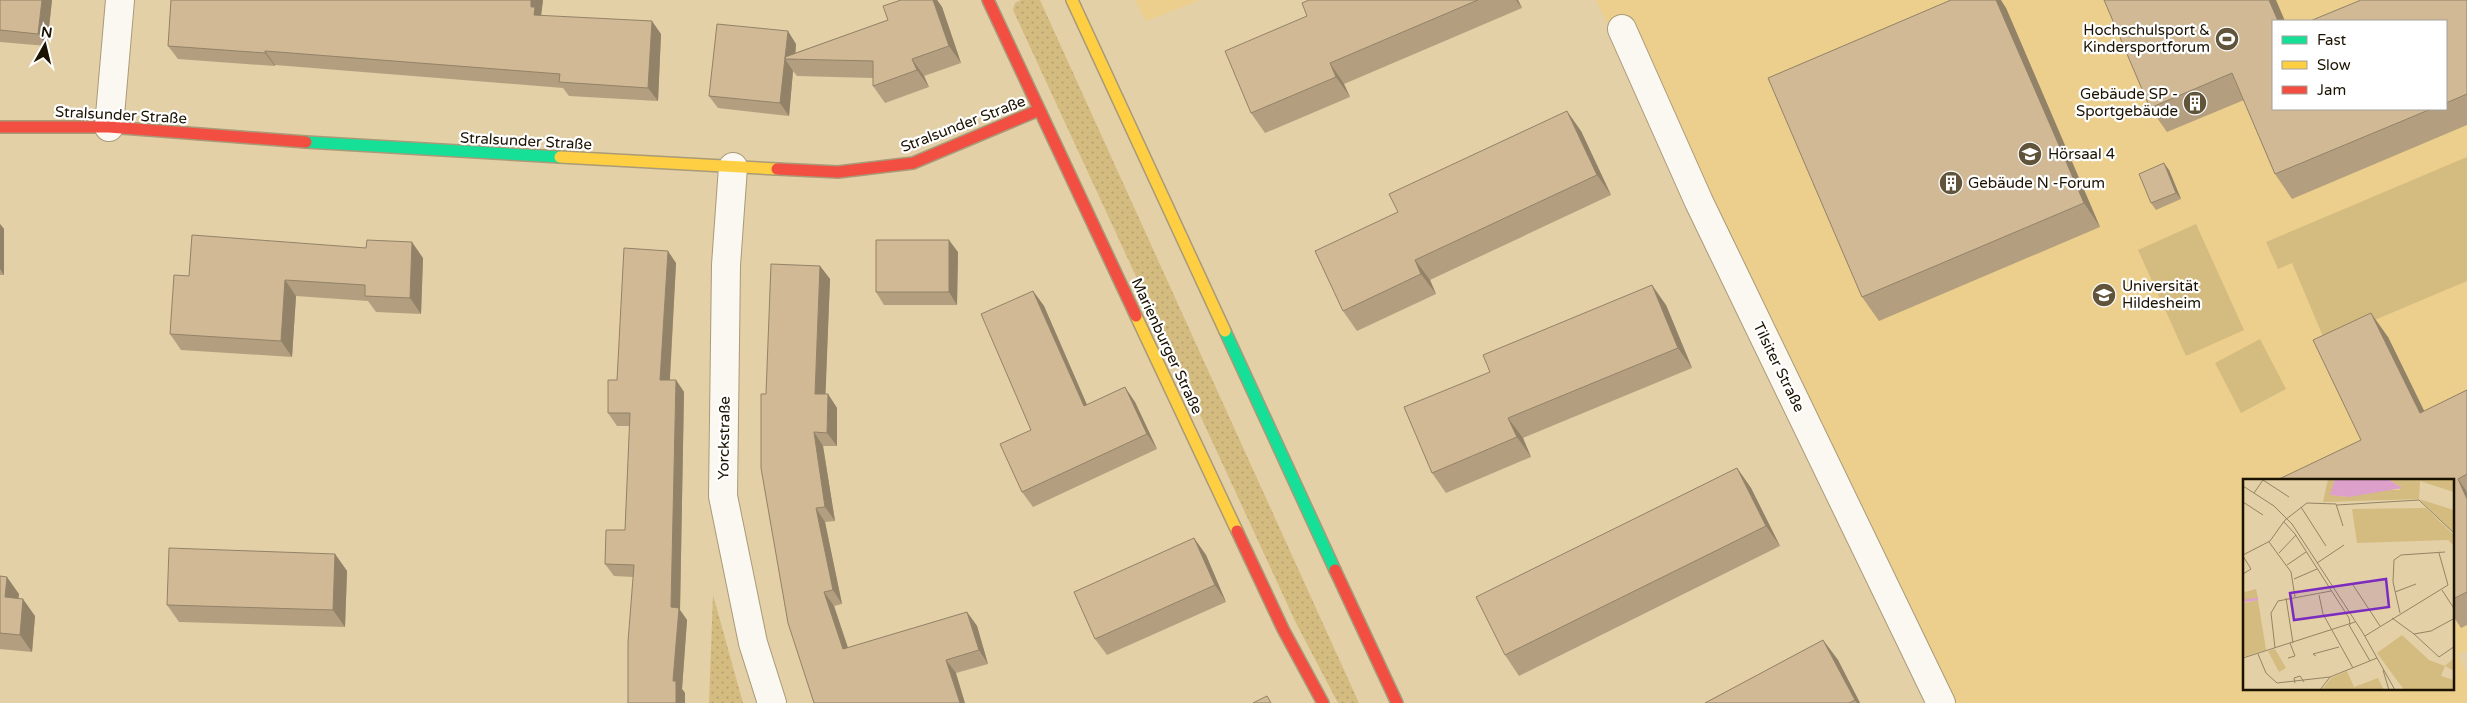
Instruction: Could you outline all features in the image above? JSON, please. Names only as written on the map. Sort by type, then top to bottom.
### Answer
[{"type":"street","points":[[109,127],[120,0]]},
{"type":"street","name":"Marienburger Straße","points":[[988,0],[1284,629],[1323,703]]},
{"type":"street","points":[[1072,0],[1397,703]]},
{"type":"street","name":"Tilsiter Straße","points":[[1622,29],[1704,211],[1941,703]]},
{"type":"street","name":"Stralsunder Straße","points":[[0,127],[109,127],[362,146],[838,172],[913,163],[1039,110]]},
{"type":"street","name":"Yorckstraße","points":[[733,167],[726,265],[723,496],[753,643],[772,703]]},
{"type":"shaded area","points":[[1021,0],[1040,0],[1359,703],[1338,703],[1296,623],[1013,10],[1015,3]]},
{"type":"shaded area","points":[[1135,0],[1200,0],[1146,21]]},
{"type":"shaded area","name":"Universität Hildesheim","points":[[1596,0],[2467,0],[2467,651],[2458,654],[2467,675],[2467,703],[1940,703]]},
{"type":"shaded area","points":[[2467,157],[2467,281],[2325,341],[2292,263],[2278,269],[2266,242]]},
{"type":"shaded area","points":[[2196,224],[2244,330],[2186,356],[2138,250]]},
{"type":"shaded area","points":[[2260,339],[2286,389],[2241,413],[2215,363]]},
{"type":"shaded area","points":[[713,595],[743,703],[709,703]]},
{"type":"building","points":[[0,0],[42,0],[38,34],[0,30]]},
{"type":"building","points":[[171,0],[531,0],[531,7],[535,7],[534,15],[652,21],[648,88],[559,82],[560,74],[265,51],[265,53],[168,46]]},
{"type":"building","points":[[901,0],[933,0],[949,46],[912,59],[917,70],[873,86],[873,61],[785,59],[785,57],[888,20],[883,6]]},
{"type":"building","points":[[1309,0],[1478,0],[1330,63],[1336,77],[1251,113],[1225,51],[1307,16],[1302,3]]},
{"type":"building","name":"Gebäude N -Forum","points":[[1951,0],[1996,0],[2084,203],[1862,297],[1768,78]]},
{"type":"building","name":"Gebäude SP - Sportgebäude","points":[[2104,0],[2269,0],[2278,20],[2272,20],[2272,110],[2429,110],[2275,174],[2232,73],[2150,108]]},
{"type":"building","points":[[2361,0],[2467,0],[2467,94],[2447,103],[2447,20],[2312,20]]},
{"type":"building","points":[[717,24],[788,31],[780,103],[709,96]]},
{"type":"building","points":[[1567,111],[1597,175],[1415,260],[1421,274],[1343,311],[1315,251],[1398,212],[1389,194]]},
{"type":"building","points":[[2164,163],[2176,193],[2151,203],[2139,174]]},
{"type":"building","points":[[192,235],[366,248],[367,240],[412,242],[410,298],[365,296],[365,285],[285,280],[281,341],[170,334],[174,275],[189,276]]},
{"type":"building","points":[[876,240],[949,240],[949,292],[876,292]]},
{"type":"building","points":[[624,248],[668,251],[660,380],[676,380],[671,607],[679,608],[673,681],[676,681],[676,703],[628,703],[628,642],[634,565],[605,564],[606,530],[625,530],[630,413],[608,413],[608,380],[617,380]]},
{"type":"building","points":[[771,264],[820,266],[815,394],[828,394],[827,433],[814,432],[825,507],[816,508],[833,590],[824,592],[843,649],[967,612],[979,650],[946,660],[960,703],[814,703],[788,623],[761,468],[761,394],[766,394]]},
{"type":"building","points":[[1652,285],[1678,348],[1508,418],[1517,437],[1432,473],[1404,407],[1490,372],[1483,355]]},
{"type":"building","points":[[1033,291],[1084,406],[1125,387],[1147,434],[1022,492],[1000,444],[1031,430],[981,314]]},
{"type":"building","points":[[2371,313],[2420,413],[2467,390],[2467,474],[2458,479],[2467,499],[2467,592],[2454,598],[2454,479],[2279,479],[2361,440],[2313,340]]},
{"type":"building","points":[[1737,468],[1766,526],[1505,655],[1476,597]]},
{"type":"building","points":[[1194,538],[1215,585],[1095,639],[1074,592]]},
{"type":"building","points":[[169,548],[335,554],[333,610],[167,605]]},
{"type":"building","points":[[0,576],[7,577],[5,597],[23,599],[20,635],[0,633]]},
{"type":"building","points":[[1823,640],[1855,700],[1849,703],[1705,703]]},
{"type":"building","points":[[1267,696],[1271,703],[1253,703]]},
{"type":"traffic: fast","points":[[306,142],[560,157]]},
{"type":"traffic: fast","points":[[1225,331],[1335,570]]},
{"type":"traffic: slow","points":[[1072,0],[1225,331]]},
{"type":"traffic: slow","points":[[560,157],[777,169]]},
{"type":"traffic: slow","points":[[1136,316],[1237,531]]},
{"type":"traffic: jam","points":[[988,0],[1136,316]]},
{"type":"traffic: jam","points":[[777,169],[838,172],[913,163],[1039,110]]},
{"type":"traffic: jam","points":[[0,127],[109,127],[306,142]]},
{"type":"traffic: jam","points":[[1237,531],[1283,629],[1323,703]]},
{"type":"traffic: jam","points":[[1335,570],[1397,703]]},
{"type":"place","name":"Hochschulsport & Kindersportforum","points":[[2227,39]]},
{"type":"place","name":"Gebäude SP - Sportgebäude","points":[[2195,103]]},
{"type":"place","name":"Hörsaal 4","points":[[2030,154]]},
{"type":"place","name":"Gebäude N -Forum","points":[[1951,183]]},
{"type":"place","name":"Universität Hildesheim","points":[[2104,295]]}]
